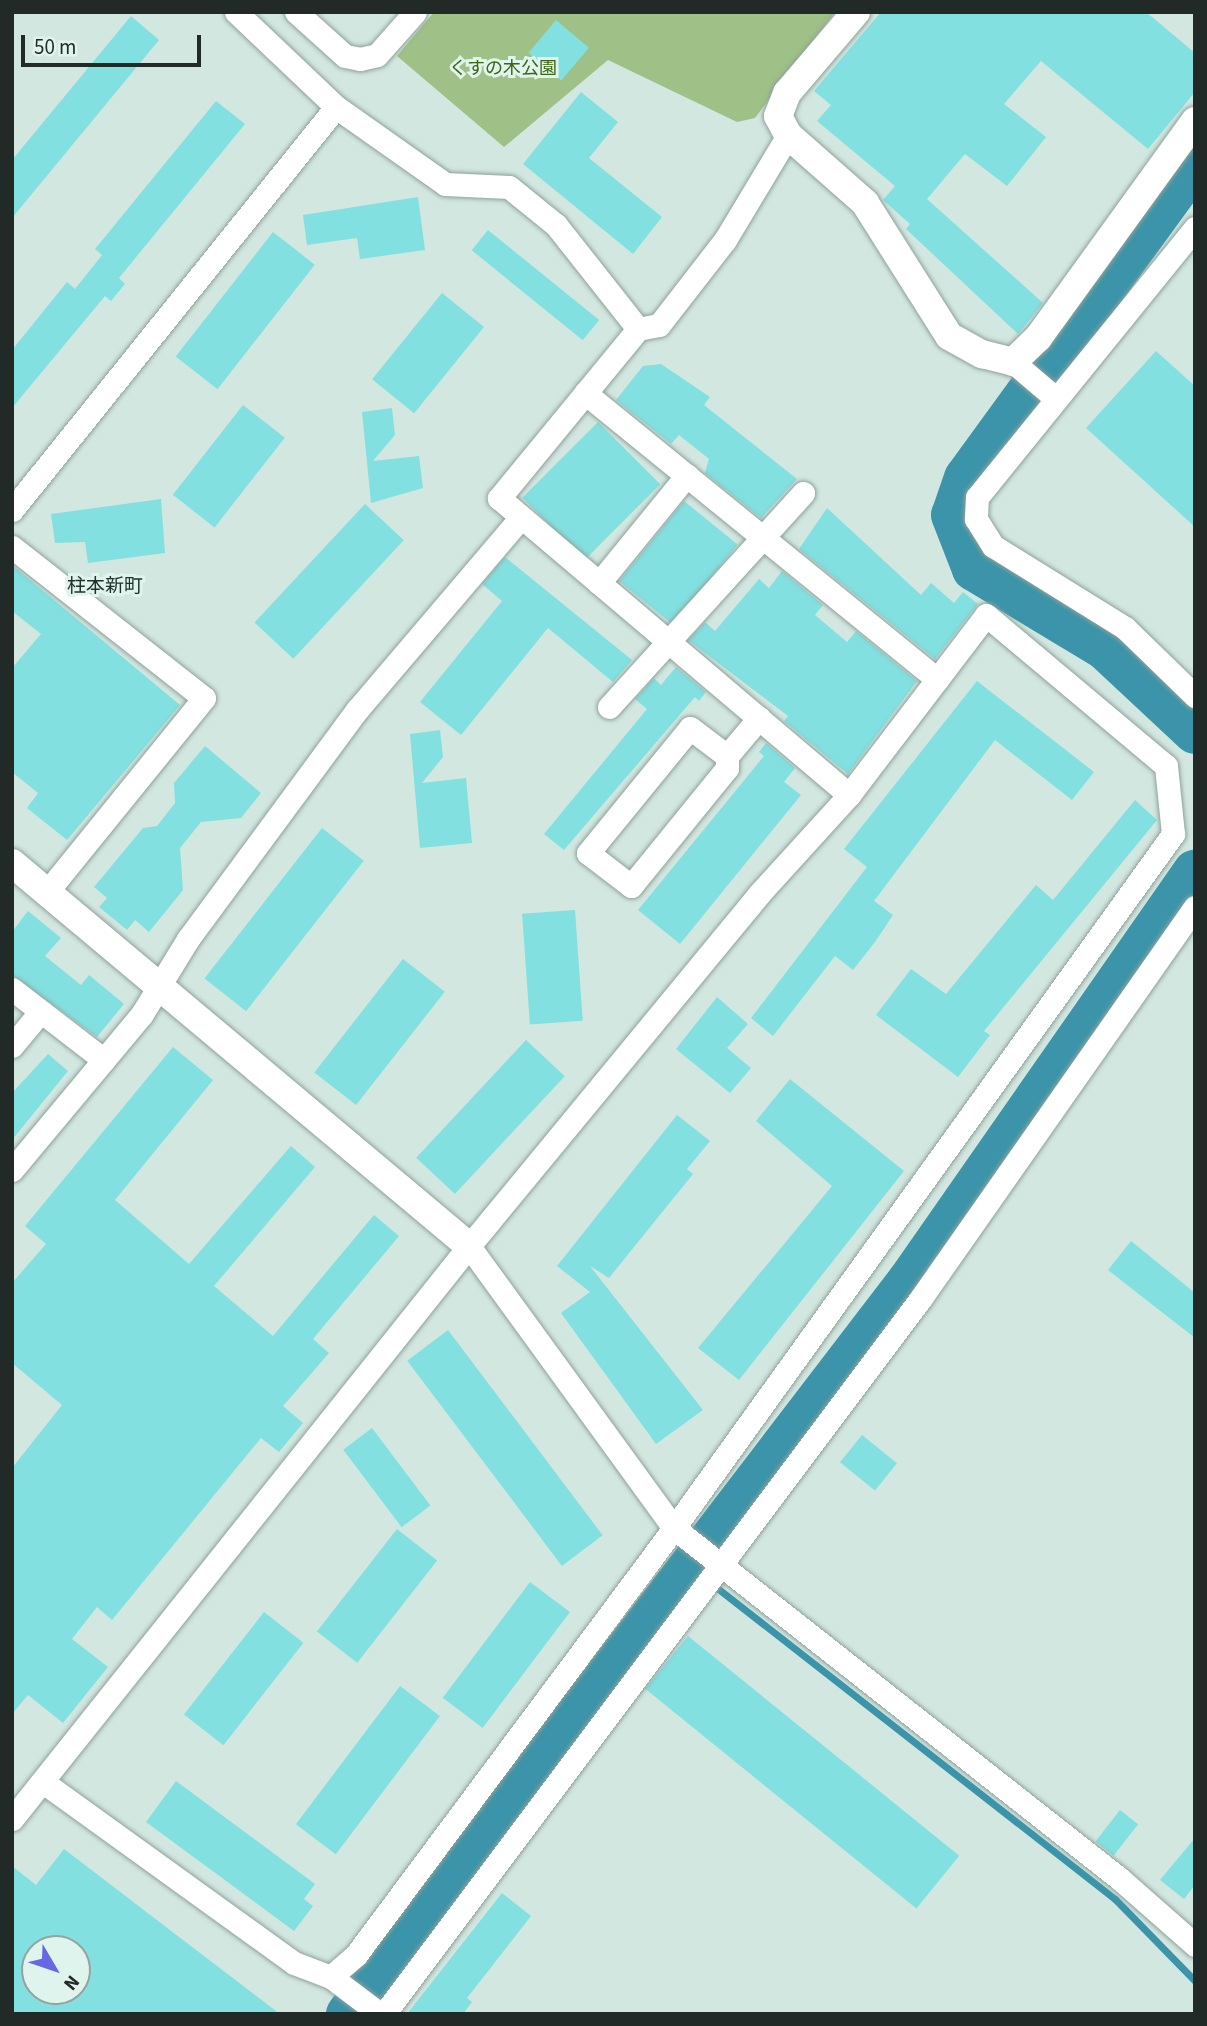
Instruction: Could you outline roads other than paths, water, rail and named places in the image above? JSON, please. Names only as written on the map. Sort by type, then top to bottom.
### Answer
[{"type":"street","points":[[236,12],[336,107],[445,184],[509,187],[556,225],[638,329]]},
{"type":"street","points":[[296,12],[345,56],[360,60],[377,55],[415,12]]},
{"type":"street","points":[[856,12],[787,93],[778,116],[788,135],[865,203],[949,336],[1013,362],[1053,396]]},
{"type":"street","points":[[12,510],[336,107]]},
{"type":"street","points":[[1013,362],[1038,338],[1195,121]]},
{"type":"street","points":[[788,135],[717,251],[659,325],[638,329],[499,498],[849,794]]},
{"type":"street","points":[[1195,228],[1053,396],[977,497],[976,519],[993,546],[1125,628],[1195,696]]},
{"type":"street","points":[[586,393],[937,678]]},
{"type":"street","points":[[599,583],[687,475]]},
{"type":"street","points":[[609,707],[672,644],[765,541],[803,493]]},
{"type":"street","points":[[12,1170],[104,1060],[356,710],[521,517]]},
{"type":"street","points":[[12,547],[204,698],[47,892]]},
{"type":"street","points":[[12,1819],[469,1246],[759,894],[849,794],[986,615],[1166,766],[1173,834],[674,1528],[356,1955],[331,1977]]},
{"type":"street","points":[[727,757],[690,728],[588,853],[631,886],[727,768],[727,757],[759,718]]},
{"type":"street","points":[[12,863],[469,1246],[674,1528],[720,1568],[1120,1879],[1195,1945]]},
{"type":"street","points":[[43,1782],[294,1963],[331,1977],[382,2014],[921,1298],[1195,907]]},
{"type":"street","points":[[12,989],[104,1060]]},
{"type":"street","points":[[12,1046],[41,1011]]},
{"type":"waterway","points":[[1195,163],[966,478],[953,515],[974,569],[1105,648],[1195,732]]},
{"type":"waterway","points":[[348,2014],[910,1280],[1195,872]]},
{"type":"waterway","points":[[689,1566],[1115,1899],[1195,1981]]},
{"type":"district","name":"柱本新町","points":[[105,587]]},
{"type":"park label","name":"くすの木公園","points":[[503,69]]}]
